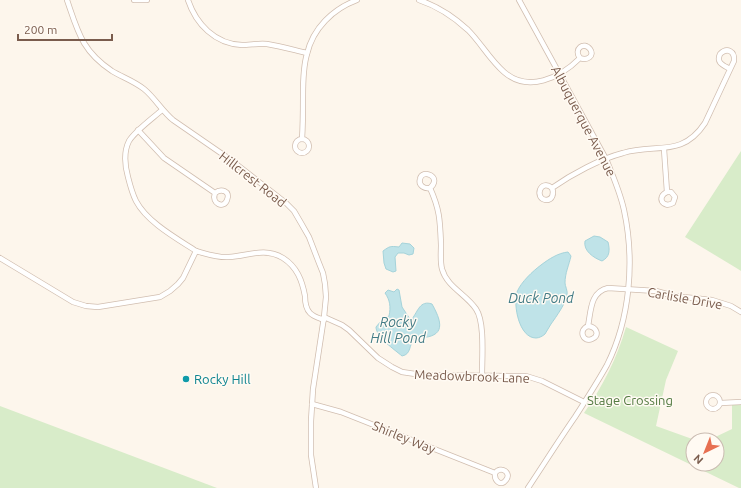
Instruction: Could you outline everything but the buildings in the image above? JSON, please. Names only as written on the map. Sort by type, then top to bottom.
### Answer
[{"type":"street","name":"Hillcrest Road","points":[[67,0],[81,40],[103,65],[145,90],[162,110],[173,120],[231,160],[286,202],[294,211],[309,238],[323,273],[326,297],[324,319],[314,378],[312,404],[311,455],[317,488]]},
{"type":"street","points":[[134,0],[147,0]]},
{"type":"street","points":[[188,0],[196,19],[202,26],[209,32],[225,41],[242,45],[268,44],[307,53]]},
{"type":"street","points":[[302,139],[303,76],[307,53],[314,37],[328,18],[339,9],[357,0]]},
{"type":"street","points":[[419,0],[445,13],[463,26],[478,41],[504,72],[515,79],[527,82],[548,79],[560,74],[580,58]]},
{"type":"street","name":"Albuquerque Avenue","points":[[519,0],[616,180],[624,212],[629,254],[628,289],[624,316],[614,349],[603,372],[528,488]]},
{"type":"street","points":[[552,188],[566,178],[606,159],[633,150],[664,149],[683,144],[696,135],[705,123],[730,69]]},
{"type":"street","points":[[0,258],[73,302],[86,306],[98,307],[156,298],[176,287],[183,278],[196,251],[153,222],[144,213],[132,193],[126,172],[125,156],[129,141],[138,130],[162,110]]},
{"type":"street","points":[[138,130],[164,158],[215,193]]},
{"type":"street","points":[[664,149],[667,192]]},
{"type":"street","points":[[430,188],[439,213],[441,264],[444,275],[452,286],[475,308],[481,320],[482,375]]},
{"type":"street","name":"Meadowbrook Lane","points":[[196,251],[223,257],[235,257],[257,252],[263,252],[280,257],[288,262],[298,273],[303,285],[308,311],[313,316],[342,325],[378,358],[396,370],[408,374],[422,375],[526,376],[542,381],[584,402]]},
{"type":"street","name":"Carlisle Drive","points":[[588,326],[593,300],[596,294],[608,288],[656,291],[674,296],[712,300],[731,306],[741,312]]},
{"type":"street","points":[[720,403],[741,402]]},
{"type":"street","name":"Shirley Way","points":[[312,404],[341,412],[495,473]]},
{"type":"green space","points":[[741,151],[741,271],[685,237]]},
{"type":"green space","name":"Stage Crossing","points":[[626,327],[678,351],[666,380],[656,426],[685,436],[685,462],[584,413],[609,372]]},
{"type":"green space","name":"Stage Crossing","points":[[732,405],[741,405],[741,488],[706,472],[725,472],[725,432],[732,429]]},
{"type":"green space","points":[[0,406],[217,488],[0,488]]},
{"type":"water","points":[[594,236],[600,237],[608,242],[609,253],[602,261],[587,251],[585,245],[585,241]]},
{"type":"water","points":[[402,243],[410,244],[414,248],[413,254],[409,255],[398,253],[395,257],[396,271],[393,272],[386,269],[383,251],[394,246],[399,247]]},
{"type":"water","name":"Duck Pond","points":[[568,252],[571,256],[565,279],[567,293],[565,302],[545,334],[537,338],[530,337],[521,327],[516,305],[517,292],[524,281],[538,267],[554,257]]},
{"type":"water","name":"Rocky Hill Pond","points":[[397,289],[399,290],[402,307],[410,319],[412,319],[422,305],[428,303],[432,304],[439,319],[440,325],[439,330],[431,336],[415,338],[411,343],[409,351],[402,356],[382,339],[376,327],[381,321],[389,316],[390,304],[385,293],[388,290],[394,292]]},
{"type":"place","name":"Rocky Hill","points":[[186,379]]}]
